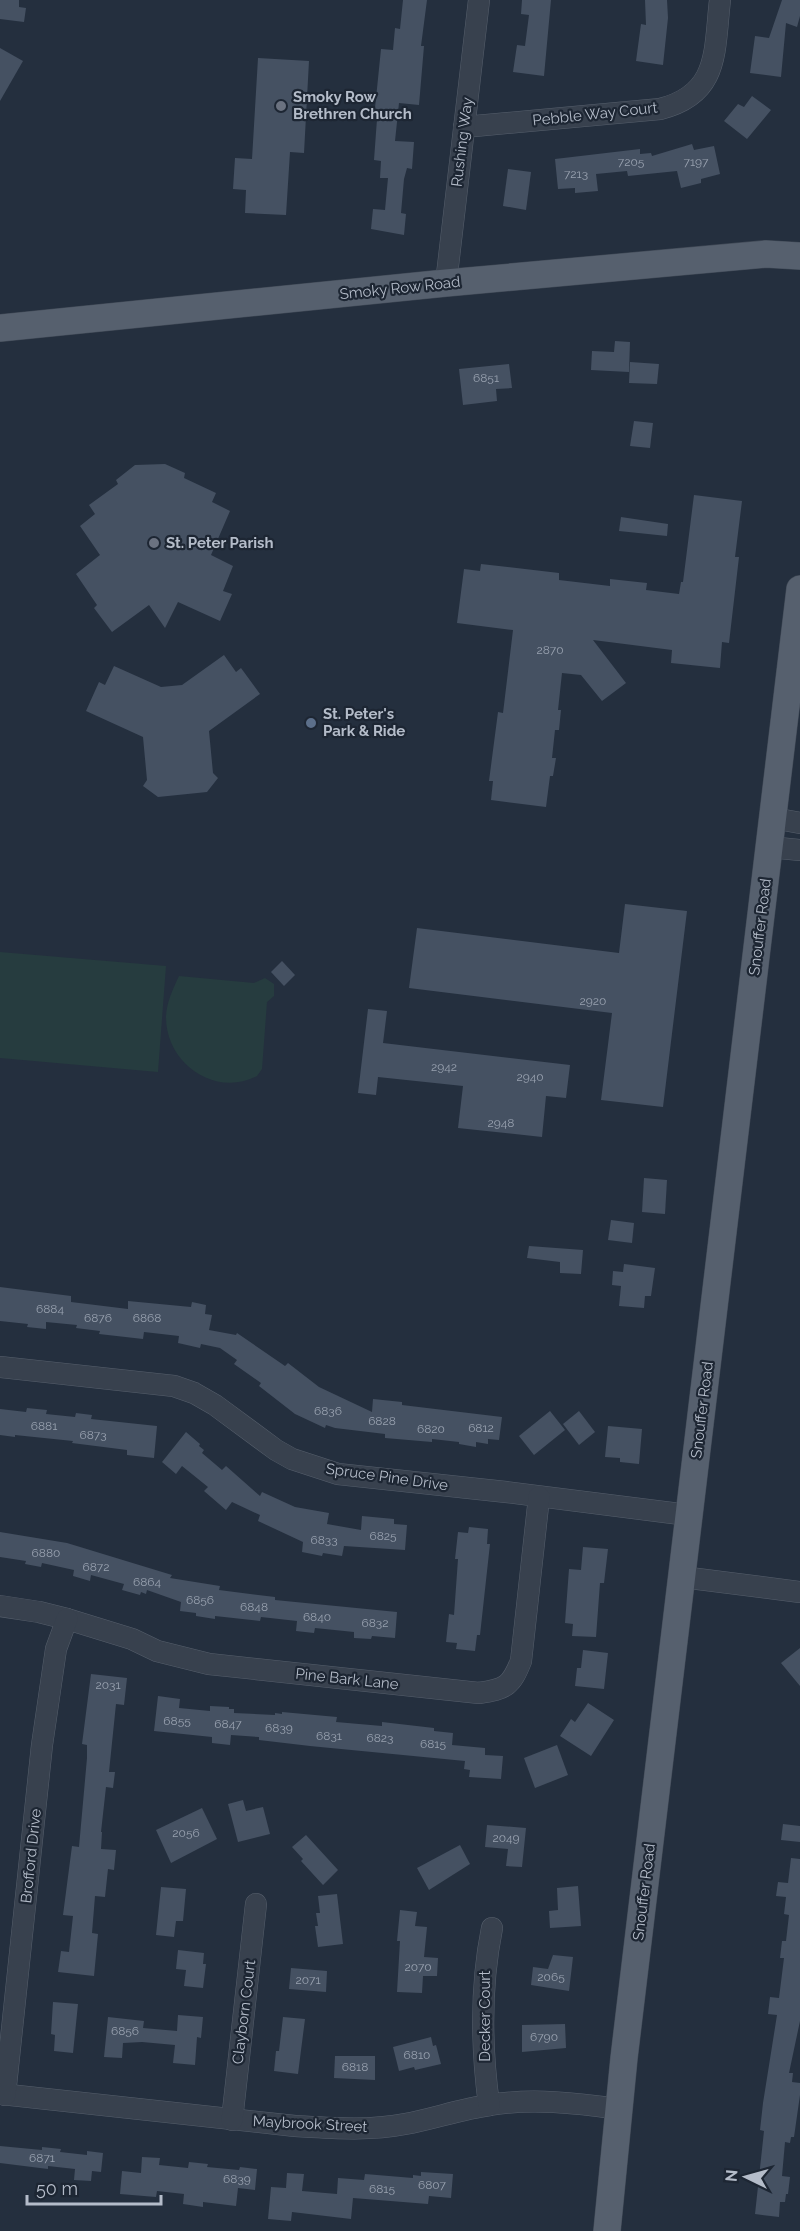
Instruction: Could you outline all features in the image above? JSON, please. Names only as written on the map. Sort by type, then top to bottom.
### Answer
[{"type":"main road","name":"Smoky Row Road","points":[[0,328],[446,283],[766,254],[800,256]]},
{"type":"main road","name":"Snouffer Road","points":[[607,2231],[618,2109],[800,589]]},
{"type":"street","name":"Rushing Way","points":[[446,283],[478,0]]},
{"type":"street","name":"Pebble Way Court","points":[[464,127],[660,109],[687,100],[706,80],[711,68],[720,0]]},
{"type":"street","points":[[773,818],[800,823]]},
{"type":"street","points":[[769,847],[800,850]]},
{"type":"street","name":"Spruce Pine Drive","points":[[0,1367],[174,1386],[215,1405],[291,1459],[338,1474],[688,1515]]},
{"type":"street","name":"Pine Bark Lane","points":[[0,1606],[67,1619],[132,1640],[157,1651],[208,1664],[479,1693],[498,1690],[514,1679],[521,1661],[539,1497]]},
{"type":"street","points":[[682,1577],[800,1592]]},
{"type":"street","name":"Brofford Drive","points":[[2,2094],[42,1745],[56,1649],[67,1619]]},
{"type":"street","name":"Clayborn Court","points":[[232,2120],[256,1904]]},
{"type":"street","name":"Decker Court","points":[[489,2105],[483,2054],[482,2004],[485,1961],[492,1928]]},
{"type":"street","name":"Maybrook Street","points":[[2,2094],[295,2126],[370,2128],[403,2124],[489,2105],[520,2102],[590,2105],[618,2109]]},
{"type":"green space","points":[[0,952],[166,966],[158,1072],[0,1058]]},
{"type":"green space","points":[[179,976],[254,983],[265,978],[274,984],[274,996],[267,1002],[262,1069],[257,1076],[241,1082],[209,1079],[195,1072],[183,1061],[168,1033],[166,1016],[169,1000]]},
{"type":"building","points":[[0,0],[19,0],[19,7],[26,8],[24,22],[0,19]]},
{"type":"building","points":[[403,0],[427,0],[421,46],[424,46],[419,105],[399,103],[395,141],[414,142],[412,169],[407,168],[404,179],[401,213],[406,214],[404,235],[371,229],[373,209],[385,210],[388,178],[380,178],[381,161],[374,160],[377,119],[374,118],[381,49],[393,50],[395,28],[400,29]]},
{"type":"building","points":[[522,0],[551,0],[544,76],[513,72],[517,45],[525,46],[529,15],[521,14]]},
{"type":"building","points":[[645,0],[667,0],[668,18],[663,65],[636,61],[641,24],[646,25]]},
{"type":"building","points":[[782,0],[800,0],[800,16],[797,27],[786,23],[781,77],[750,73],[755,36],[769,38]]},
{"type":"building","points":[[0,48],[23,61],[0,101]]},
{"type":"building","name":"Smoky Row Brethren Church","points":[[258,58],[309,61],[304,153],[290,152],[286,215],[245,213],[246,190],[233,189],[235,158],[252,159]]},
{"type":"building","points":[[752,96],[771,110],[747,139],[724,121],[738,104],[744,107]]},
{"type":"building","points":[[692,144],[694,150],[714,146],[720,174],[701,179],[701,183],[681,188],[677,171],[628,176],[627,171],[596,174],[598,191],[575,193],[575,188],[558,189],[555,159],[640,149],[640,154],[651,153],[652,156]]},
{"type":"building","points":[[508,169],[531,172],[526,210],[503,206]]},
{"type":"building","points":[[615,341],[630,342],[629,372],[591,370],[592,351],[614,352]]},
{"type":"building","points":[[630,362],[659,364],[657,384],[629,383]]},
{"type":"building","points":[[509,364],[512,388],[496,389],[497,401],[463,405],[459,369]]},
{"type":"building","points":[[634,421],[653,423],[650,448],[630,446]]},
{"type":"building","name":"St. Peter Parish","points":[[165,464],[185,473],[184,478],[216,493],[212,502],[230,511],[211,555],[233,566],[223,591],[232,594],[220,621],[178,602],[165,628],[149,605],[112,632],[94,608],[97,605],[76,574],[100,555],[80,526],[95,514],[89,505],[118,484],[116,480],[135,465]]},
{"type":"building","points":[[694,495],[742,501],[735,557],[739,557],[729,643],[722,642],[720,668],[671,663],[672,650],[593,640],[626,683],[602,701],[581,675],[562,673],[558,710],[561,710],[559,730],[555,730],[552,758],[556,758],[553,776],[550,776],[546,807],[491,800],[493,781],[489,781],[498,712],[503,713],[513,630],[457,623],[464,569],[480,571],[481,564],[559,573],[559,580],[610,586],[610,579],[647,583],[646,590],[679,594],[681,582],[683,582]]},
{"type":"building","points":[[621,517],[668,524],[667,536],[619,531]]},
{"type":"building","points":[[224,655],[236,672],[241,668],[260,694],[209,731],[213,773],[218,778],[207,792],[158,797],[143,786],[147,780],[143,737],[86,711],[99,682],[105,685],[114,666],[161,687],[182,685]]},
{"type":"building","points":[[625,904],[687,911],[663,1107],[601,1100],[612,1013],[409,988],[417,928],[619,953]]},
{"type":"building","points":[[282,961],[295,975],[284,986],[271,972]]},
{"type":"building","points":[[368,1009],[387,1011],[383,1043],[570,1065],[566,1098],[546,1096],[542,1137],[458,1128],[463,1086],[378,1077],[376,1095],[358,1093]]},
{"type":"building","points":[[644,1178],[667,1180],[665,1214],[642,1212]]},
{"type":"building","points":[[611,1220],[634,1223],[632,1243],[608,1240]]},
{"type":"building","points":[[529,1246],[583,1250],[581,1274],[560,1273],[560,1262],[527,1258]]},
{"type":"building","points":[[624,1264],[655,1268],[651,1296],[645,1296],[644,1308],[619,1306],[621,1286],[612,1285],[613,1271],[623,1272]]},
{"type":"building","points":[[0,1287],[71,1296],[71,1302],[128,1309],[128,1301],[191,1307],[192,1302],[206,1305],[205,1314],[212,1315],[209,1330],[236,1335],[237,1333],[285,1366],[288,1363],[319,1387],[372,1412],[373,1399],[402,1402],[402,1405],[502,1417],[499,1440],[488,1439],[488,1444],[476,1442],[476,1447],[459,1444],[459,1442],[432,1439],[432,1442],[385,1438],[385,1434],[326,1425],[325,1428],[295,1414],[259,1386],[261,1383],[234,1364],[237,1360],[220,1348],[201,1344],[200,1348],[178,1343],[179,1336],[144,1332],[143,1339],[99,1334],[100,1331],[76,1328],[77,1325],[46,1322],[46,1329],[27,1327],[28,1324],[0,1321]]},
{"type":"building","points":[[27,1408],[47,1410],[46,1414],[75,1417],[76,1413],[92,1415],[91,1419],[157,1426],[154,1458],[127,1455],[127,1450],[72,1443],[73,1441],[0,1435],[0,1409],[26,1412]]},
{"type":"building","points":[[550,1411],[565,1430],[534,1455],[519,1436]]},
{"type":"building","points":[[579,1411],[595,1432],[579,1445],[563,1424]]},
{"type":"building","points":[[608,1426],[642,1429],[639,1464],[620,1462],[620,1458],[605,1457]]},
{"type":"building","points":[[186,1432],[200,1444],[199,1446],[204,1450],[202,1453],[222,1470],[226,1466],[260,1496],[262,1492],[295,1507],[329,1513],[327,1524],[361,1530],[362,1516],[394,1519],[394,1524],[407,1525],[405,1550],[344,1546],[342,1556],[323,1553],[322,1556],[302,1552],[303,1542],[258,1521],[260,1515],[232,1502],[226,1510],[204,1491],[208,1487],[182,1466],[176,1474],[162,1462]]},
{"type":"building","points":[[469,1527],[488,1529],[487,1544],[490,1544],[480,1635],[477,1635],[475,1651],[456,1649],[457,1643],[446,1642],[449,1614],[454,1615],[458,1532],[468,1533]]},
{"type":"building","points":[[0,1532],[67,1543],[172,1575],[170,1578],[220,1586],[219,1590],[275,1597],[275,1600],[397,1612],[395,1638],[372,1636],[371,1639],[354,1638],[354,1632],[315,1628],[314,1633],[296,1631],[297,1621],[261,1617],[260,1621],[196,1616],[196,1613],[180,1611],[181,1602],[147,1590],[146,1594],[141,1592],[140,1595],[122,1590],[124,1584],[91,1575],[90,1581],[73,1576],[74,1570],[42,1563],[41,1567],[25,1564],[26,1561],[0,1557]]},
{"type":"building","points":[[583,1547],[608,1549],[604,1583],[600,1583],[596,1637],[572,1636],[573,1624],[565,1623],[569,1569],[581,1570]]},
{"type":"building","points":[[800,1648],[800,1686],[781,1663]]},
{"type":"building","points":[[583,1650],[608,1653],[604,1689],[575,1686],[577,1668],[581,1668]]},
{"type":"building","points":[[91,1674],[127,1678],[124,1705],[116,1704],[109,1772],[115,1772],[113,1788],[106,1787],[101,1832],[101,1849],[116,1850],[114,1870],[108,1869],[105,1897],[95,1896],[92,1933],[98,1934],[94,1976],[58,1972],[61,1951],[69,1952],[73,1916],[63,1915],[72,1846],[79,1847],[87,1758],[87,1745],[82,1744]]},
{"type":"building","points":[[158,1696],[180,1699],[179,1708],[210,1711],[210,1706],[229,1707],[229,1709],[234,1709],[234,1713],[275,1715],[275,1713],[282,1714],[282,1712],[337,1717],[336,1722],[382,1726],[382,1722],[434,1728],[434,1731],[453,1733],[452,1745],[485,1748],[485,1755],[503,1756],[501,1779],[469,1777],[470,1770],[464,1769],[465,1761],[310,1746],[259,1740],[259,1737],[231,1735],[230,1745],[212,1743],[212,1737],[154,1731]]},
{"type":"building","points":[[588,1703],[614,1720],[591,1756],[560,1736],[571,1719],[575,1722]]},
{"type":"building","points":[[557,1745],[568,1775],[535,1788],[524,1758]]},
{"type":"building","points":[[243,1800],[246,1811],[263,1807],[270,1834],[238,1842],[228,1804]]},
{"type":"building","points":[[202,1808],[217,1839],[171,1863],[156,1830]]},
{"type":"building","points":[[783,1824],[800,1826],[800,1842],[781,1840]]},
{"type":"building","points":[[487,1825],[526,1828],[522,1867],[506,1866],[508,1849],[485,1847]]},
{"type":"building","points":[[306,1835],[338,1870],[323,1885],[301,1861],[303,1859],[292,1847]]},
{"type":"building","points":[[460,1845],[470,1864],[429,1890],[417,1868]]},
{"type":"building","points":[[791,1858],[800,1859],[800,2021],[789,2073],[793,2073],[792,2082],[800,2083],[800,2095],[794,2137],[791,2137],[790,2143],[785,2142],[782,2176],[790,2177],[785,2202],[780,2202],[779,2217],[755,2214],[764,2131],[760,2130],[777,2015],[768,2014],[770,1997],[779,1998],[784,1958],[780,1958],[782,1941],[786,1941],[789,1915],[784,1914],[786,1897],[776,1896],[778,1882],[788,1883]]},
{"type":"building","points":[[578,1886],[581,1926],[550,1928],[549,1911],[558,1910],[557,1888]]},
{"type":"building","points":[[161,1887],[186,1889],[183,1921],[176,1921],[174,1937],[156,1935]]},
{"type":"building","points":[[337,1894],[343,1944],[318,1947],[315,1926],[318,1926],[316,1913],[320,1913],[318,1896]]},
{"type":"building","points":[[400,1910],[417,1912],[415,1926],[427,1927],[424,1957],[438,1958],[437,1976],[423,1976],[422,1993],[397,1992],[400,1941],[397,1941]]},
{"type":"building","points":[[178,1950],[204,1953],[203,1964],[206,1964],[203,1988],[184,1986],[186,1970],[176,1969]]},
{"type":"building","points":[[553,1955],[573,1957],[569,1991],[531,1985],[533,1967],[548,1969]]},
{"type":"building","points":[[291,1968],[327,1971],[326,1992],[289,1989]]},
{"type":"building","points":[[53,2002],[78,2004],[73,2053],[54,2051],[55,2035],[51,2034]]},
{"type":"building","points":[[178,2015],[203,2017],[201,2038],[197,2037],[195,2065],[173,2063],[175,2045],[142,2042],[123,2043],[122,2058],[104,2057],[108,2017],[144,2021],[143,2028],[177,2031]]},
{"type":"building","points":[[283,2017],[305,2019],[298,2074],[274,2071]]},
{"type":"building","points":[[565,2024],[566,2048],[522,2052],[522,2025]]},
{"type":"building","points":[[431,2037],[433,2046],[436,2045],[441,2064],[399,2071],[393,2047]]},
{"type":"building","points":[[335,2056],[375,2056],[375,2080],[334,2078]]},
{"type":"building","points":[[0,2146],[42,2150],[42,2147],[87,2155],[87,2151],[103,2153],[101,2172],[92,2171],[91,2181],[74,2180],[75,2169],[48,2166],[48,2169],[0,2163]]},
{"type":"building","points":[[142,2157],[160,2158],[159,2165],[188,2168],[189,2162],[208,2164],[207,2167],[257,2169],[255,2190],[238,2188],[236,2206],[203,2202],[203,2207],[183,2204],[184,2194],[157,2191],[156,2197],[120,2194],[122,2171],[141,2173]]},
{"type":"building","points":[[421,2172],[453,2174],[451,2198],[429,2196],[428,2204],[353,2198],[351,2219],[292,2212],[291,2221],[268,2219],[271,2187],[286,2188],[287,2173],[304,2174],[302,2191],[337,2194],[338,2178],[364,2180],[365,2174],[413,2178],[413,2175],[421,2176]]},
{"type":"place","name":"Smoky Row Brethren Church","points":[[281,106]]},
{"type":"place","name":"St. Peter Parish","points":[[154,543]]},
{"type":"place","name":"St. Peter's Park & Ride","points":[[311,723]]}]
